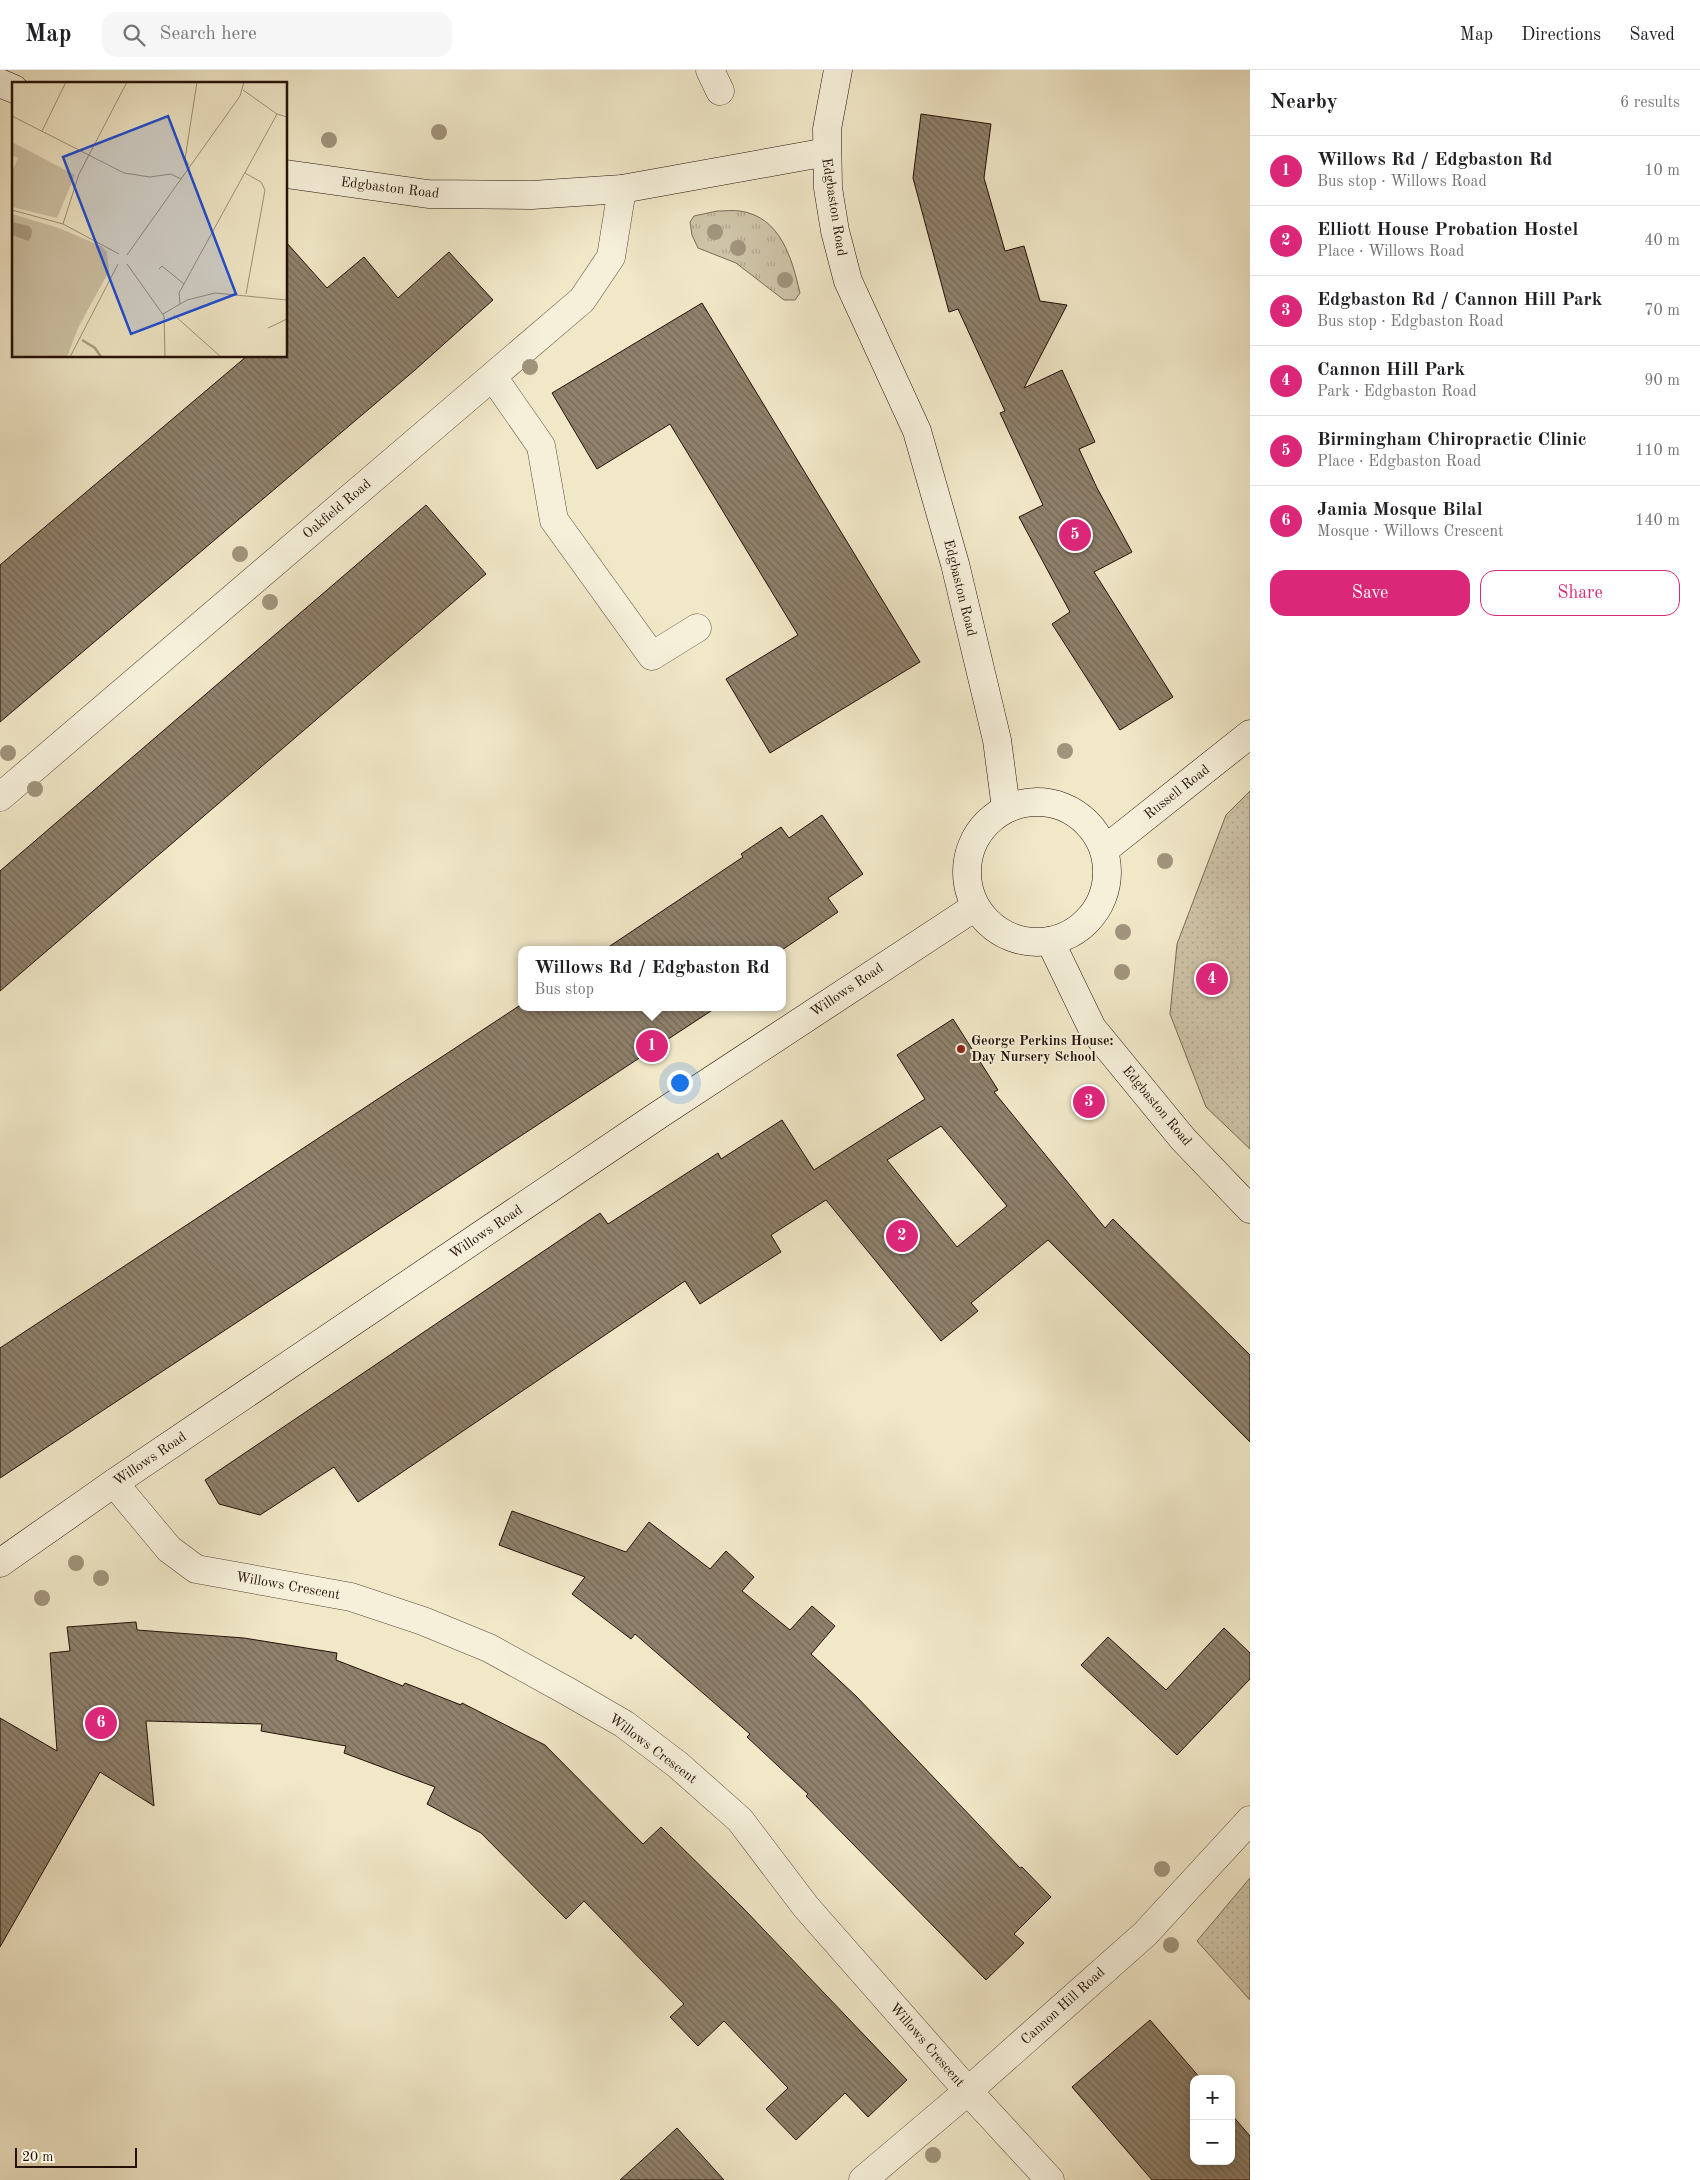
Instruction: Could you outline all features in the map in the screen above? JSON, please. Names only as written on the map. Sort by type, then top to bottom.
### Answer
[{"type":"street","points":[[827,152],[827,129],[838,70]]},
{"type":"street","points":[[0,83],[12,88]]},
{"type":"street","name":"Edgbaston Road","points":[[288,174],[428,194],[532,195],[622,189],[827,152],[828,188],[835,232],[848,281],[917,431],[956,564],[997,740],[1006,808]]},
{"type":"street","name":"Oakfield Road","points":[[0,797],[582,300],[611,258],[622,189]]},
{"type":"street","points":[[493,377],[541,446],[554,520],[652,656],[697,628]]},
{"type":"street","name":"Russell Road","points":[[1104,850],[1250,734]]},
{"type":"street","points":[[1031,802],[1056,804],[1078,815],[1096,833],[1104,850],[1107,870],[1104,894],[1091,918],[1072,933],[1050,942],[1027,942],[1014,939],[994,928],[975,907],[967,884],[967,859],[971,844],[985,823],[1006,808],[1031,802]]},
{"type":"street","name":"Willows Road","points":[[0,1563],[114,1483],[644,1126],[975,907]]},
{"type":"street","name":"Edgbaston Road","points":[[1050,942],[1092,1028],[1183,1139],[1250,1209]]},
{"type":"street","name":"Willows Crescent","points":[[114,1483],[169,1549],[196,1569],[351,1597],[423,1621],[489,1648],[624,1724],[678,1765],[740,1820],[806,1907],[968,2091],[1050,2180]]},
{"type":"street","name":"Cannon Hill Road","points":[[863,2180],[968,2091],[1145,1934],[1250,1820]]},
{"type":"green space","points":[[717,211],[737,211],[754,215],[766,222],[775,231],[793,267],[800,293],[795,300],[784,300],[736,263],[698,248],[692,235],[690,222],[694,216]]},
{"type":"green space","points":[[1250,791],[1250,1149],[1206,1107],[1170,1014],[1177,944],[1226,815]]},
{"type":"green space","points":[[1250,1878],[1250,2000],[1197,1941]]},
{"type":"building","points":[[921,114],[991,124],[984,178],[1005,251],[1024,246],[1040,301],[1067,305],[1024,388],[1062,370],[1095,442],[1079,449],[1097,488],[1132,552],[1094,572],[1173,697],[1120,730],[1052,624],[1070,612],[1019,517],[1043,505],[1000,413],[1005,411],[958,309],[949,312],[913,178]]},
{"type":"building","points":[[288,244],[327,288],[364,257],[398,298],[449,252],[493,300],[415,370],[0,722],[0,565],[245,358],[288,358]]},
{"type":"building","points":[[702,303],[920,662],[770,753],[726,679],[798,635],[670,424],[597,469],[552,393]]},
{"type":"building","points":[[426,505],[486,574],[0,991],[0,871]]},
{"type":"building","points":[[822,815],[863,874],[828,898],[838,912],[786,947],[610,946],[743,857],[741,854],[781,827],[789,838]]},
{"type":"building","points":[[518,1007],[518,1011],[711,1011],[0,1478],[0,1348]]},
{"type":"building","points":[[953,1019],[998,1090],[994,1092],[1105,1228],[1113,1219],[1250,1355],[1250,1442],[1048,1240],[971,1303],[978,1311],[941,1341],[826,1200],[771,1235],[781,1252],[700,1304],[685,1281],[358,1502],[334,1467],[260,1515],[219,1504],[205,1480],[600,1213],[608,1224],[718,1153],[721,1159],[782,1120],[814,1170],[925,1099],[897,1055]],"holes":[[[941,1126],[1007,1206],[957,1247],[887,1160]]]},
{"type":"building","points":[[512,1511],[626,1552],[649,1522],[710,1569],[726,1551],[754,1577],[742,1591],[790,1630],[812,1606],[835,1626],[811,1654],[856,1696],[1020,1868],[1022,1867],[1051,1897],[1014,1934],[1024,1943],[986,1980],[806,1796],[808,1794],[747,1737],[750,1734],[635,1634],[631,1639],[572,1594],[585,1577],[499,1545]]},
{"type":"building","points":[[136,1622],[137,1630],[244,1638],[337,1653],[336,1660],[403,1686],[405,1683],[461,1705],[462,1703],[545,1745],[643,1844],[661,1827],[744,1909],[907,2080],[868,2117],[845,2093],[796,2140],[766,2109],[788,2088],[724,2021],[698,2046],[670,2017],[684,2004],[584,1901],[566,1919],[481,1833],[427,1804],[435,1787],[344,1753],[346,1746],[261,1731],[262,1724],[146,1721],[154,1806],[100,1772],[0,1947],[0,1718],[57,1751],[50,1653],[70,1651],[67,1627]]},
{"type":"building","points":[[1224,1628],[1250,1653],[1250,1679],[1177,1755],[1081,1665],[1108,1637],[1166,1690]]},
{"type":"building","points":[[1150,2020],[1198,2075],[1190,2075],[1190,2165],[1235,2165],[1235,2119],[1250,2136],[1250,2180],[1152,2180],[1072,2087]]},
{"type":"building","points":[[677,2128],[724,2180],[620,2180],[652,2151]]},
{"type":"place","name":"Birmingham Chiropractic Clinic","points":[[1075,535]]},
{"type":"place","name":"Cannon Hill Park","points":[[1212,979]]},
{"type":"place","name":"Willows Rd / Edgbaston Rd","points":[[652,1046]]},
{"type":"place","name":"George Perkins House: Day Nursery School","points":[[961,1049]]},
{"type":"place","name":"Edgbaston Rd / Cannon Hill Park","points":[[1089,1102]]},
{"type":"place","name":"Elliott House Probation Hostel","points":[[902,1236]]},
{"type":"place","name":"Jamia Mosque Bilal","points":[[101,1723]]}]
